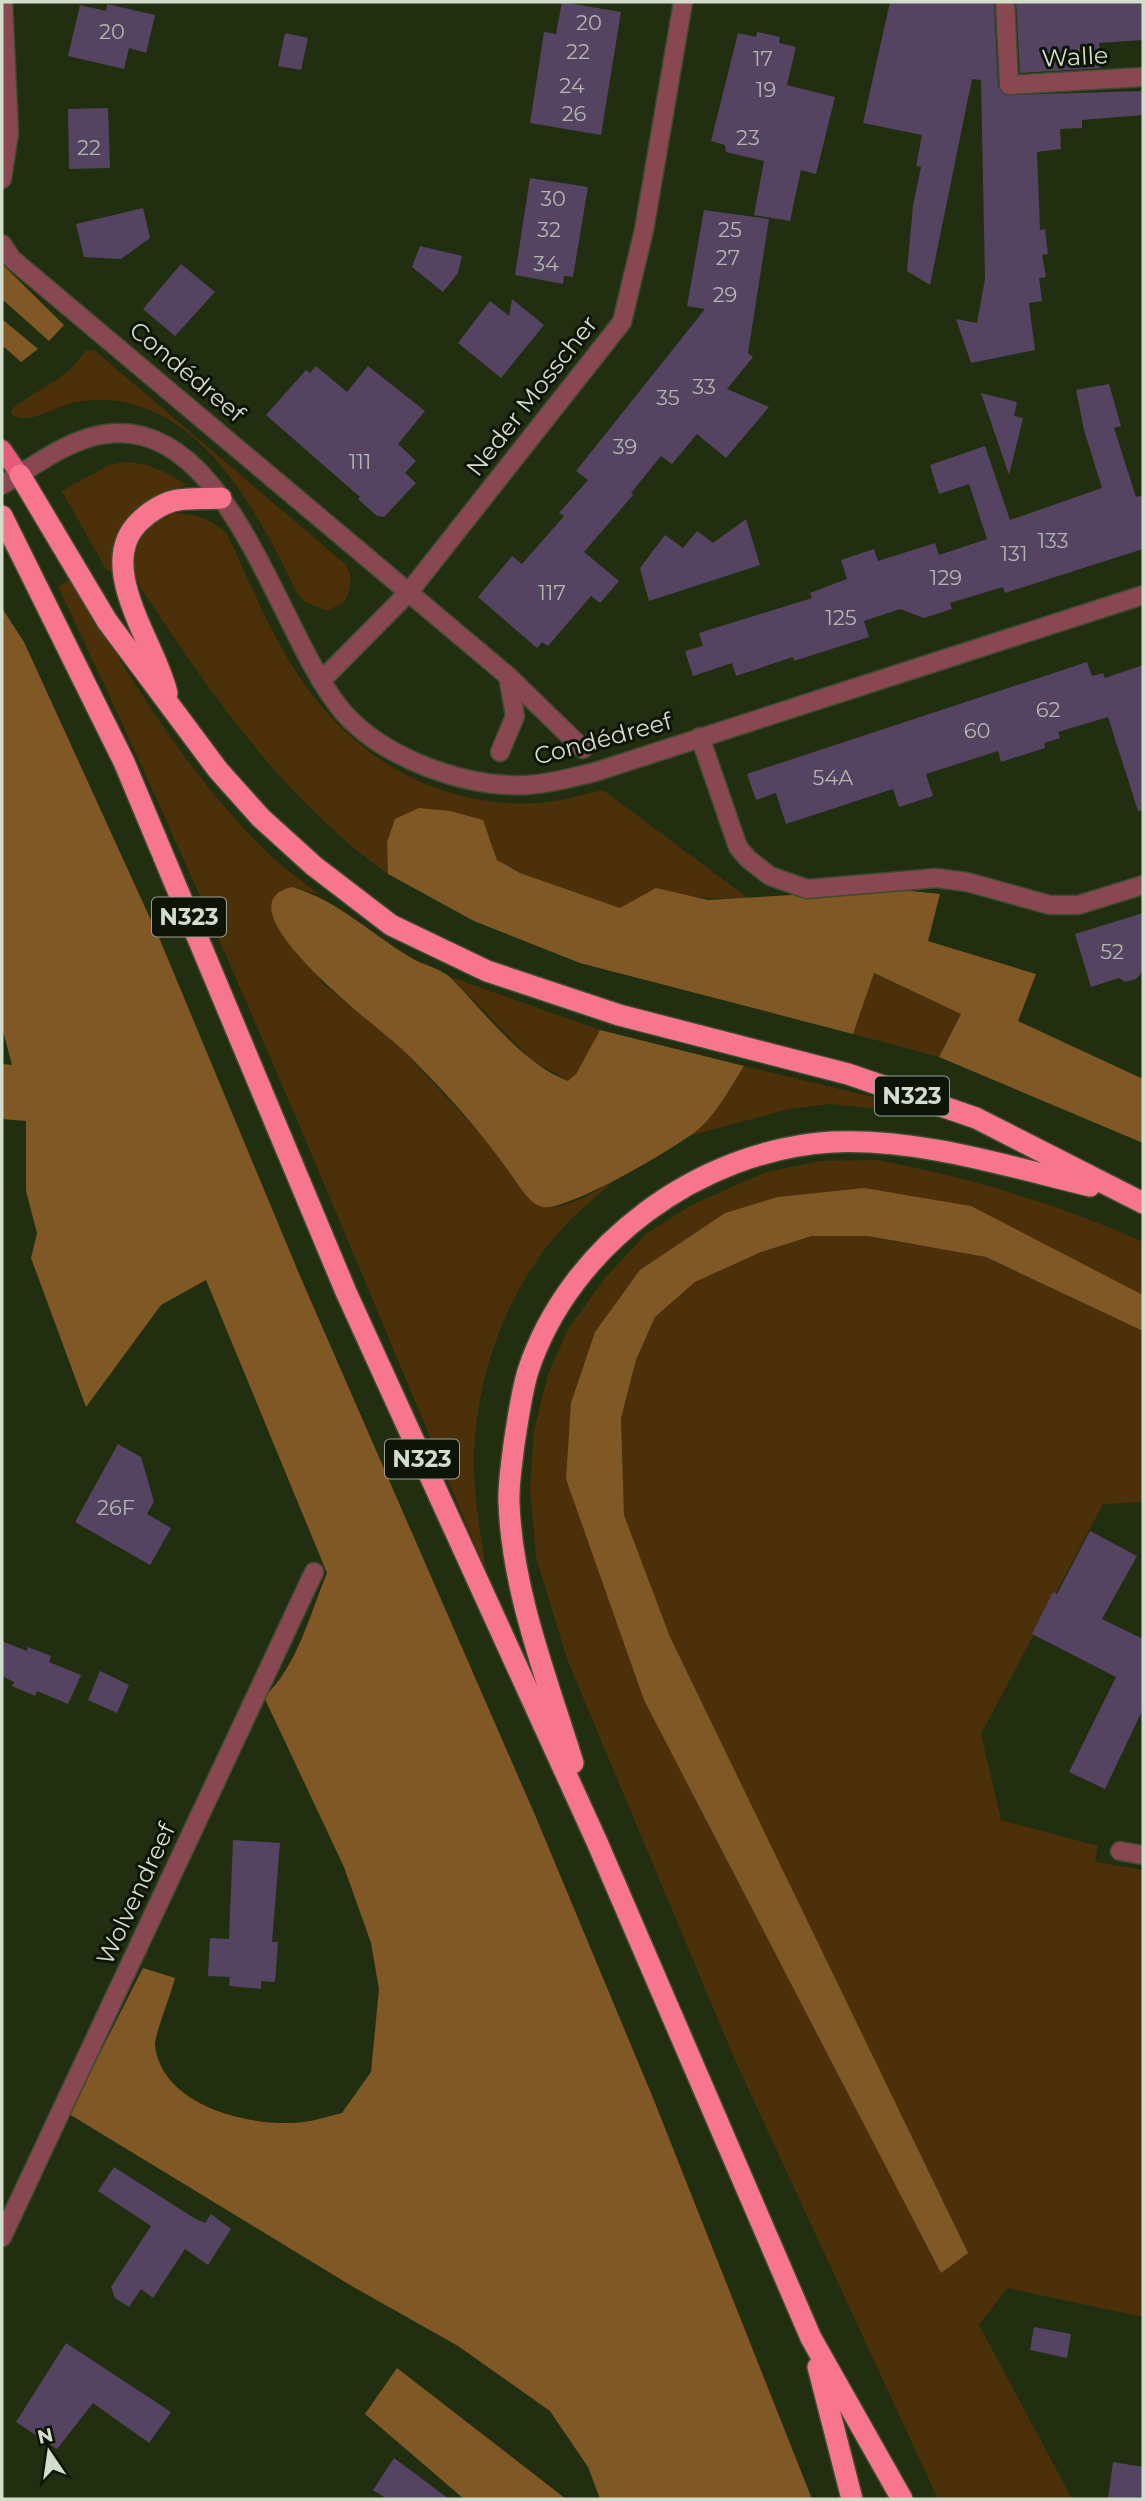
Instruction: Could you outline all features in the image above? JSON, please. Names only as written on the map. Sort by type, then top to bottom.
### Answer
[{"type":"highway","name":"N323","points":[[11,480],[107,621],[218,770],[261,818],[314,866],[391,925],[487,971],[606,1011],[848,1074],[975,1118],[1135,1199]]},
{"type":"highway","points":[[170,708],[164,680],[126,587],[125,546],[130,530],[155,509],[176,500],[222,498]]},
{"type":"highway","name":"N323","points":[[2,516],[124,762],[346,1292],[597,1842]]},
{"type":"highway","points":[[902,2499],[811,2337],[597,1842],[530,1622],[517,1567],[509,1503],[518,1419],[528,1370],[551,1321],[583,1274],[621,1231],[654,1204],[738,1163],[783,1149],[833,1142],[884,1144],[974,1157],[1135,1199]]},
{"type":"highway","points":[[811,2337],[852,2499]]},
{"type":"main road","name":"N323","points":[[2,449],[11,480]]},
{"type":"street","points":[[2,179],[9,134],[3,2]]},
{"type":"street","name":"Neder Mosscher","points":[[321,681],[409,592],[622,322],[644,230],[682,2]]},
{"type":"street","name":"Walle","points":[[1005,2],[1009,85],[1143,77]]},
{"type":"street","name":"Condédreef","points":[[2,244],[12,259],[509,676],[583,749]]},
{"type":"street","name":"Condédreef","points":[[11,480],[64,449],[105,434],[141,435],[178,450],[222,498],[257,557],[321,681],[345,714],[377,740],[424,764],[454,775],[493,783],[527,785],[560,780],[640,759],[700,737],[1143,595]]},
{"type":"street","name":"Condédreef","points":[[500,752],[515,716],[509,676]]},
{"type":"street","points":[[700,737],[738,847],[748,859],[770,876],[807,889],[936,878],[967,882],[1050,905],[1078,905],[1143,886]]},
{"type":"street","name":"Wolvendreef","points":[[2,2237],[314,1572]]},
{"type":"street","points":[[1120,1851],[1143,1855]]},
{"type":"shaded area","points":[[2,264],[64,325],[49,341],[2,299]]},
{"type":"shaded area","points":[[2,319],[38,349],[21,362],[2,345]]},
{"type":"shaded area","points":[[94,350],[345,564],[351,583],[344,602],[327,611],[305,602],[297,593],[261,523],[238,488],[212,456],[183,429],[150,410],[113,401],[71,403],[33,417],[11,414],[12,409],[70,369],[85,351]]},
{"type":"shaded area","points":[[124,462],[156,469],[186,485],[155,497],[132,513],[117,536],[113,570],[107,571],[62,491],[109,465]]},
{"type":"shaded area","points":[[172,513],[202,518],[227,534],[266,619],[293,667],[315,698],[340,726],[367,750],[430,786],[465,797],[540,803],[603,790],[749,899],[650,899],[620,908],[520,873],[497,860],[490,838],[455,816],[435,809],[410,813],[395,820],[387,842],[388,874],[350,845],[315,813],[251,743],[140,587],[134,564],[139,543],[152,526]]},
{"type":"shaded area","points":[[71,579],[138,688],[186,759],[270,855],[320,895],[292,887],[321,982],[402,1049],[488,1142],[538,1206],[570,1203],[617,1178],[569,1221],[528,1273],[512,1303],[488,1366],[480,1399],[474,1465],[486,1571],[225,953],[58,587]]},
{"type":"shaded area","points":[[2,608],[24,642],[160,940],[300,1276],[535,1815],[653,2098],[812,2499],[600,2499],[588,2467],[550,2411],[458,2346],[350,2285],[69,2114],[143,1968],[175,1978],[155,2045],[161,2066],[174,2084],[213,2109],[260,2121],[304,2122],[342,2113],[371,2072],[379,1989],[371,1943],[344,1867],[264,1697],[294,1655],[327,1573],[206,1280],[161,1305],[86,1407],[31,1258],[37,1233],[26,1191],[26,1121],[2,1119],[2,1064],[12,1065],[2,1027]]},
{"type":"shaded area","points":[[419,808],[450,811],[483,820],[497,860],[520,873],[620,908],[656,888],[708,900],[893,889],[940,894],[928,941],[1036,974],[1018,1021],[1143,1079],[1143,1143],[939,1057],[961,1014],[874,973],[853,1034],[580,963],[474,921],[388,874],[387,842],[395,819]]},
{"type":"shaded area","points":[[292,887],[340,909],[400,951],[449,977],[521,1051],[568,1081],[576,1074],[600,1030],[744,1066],[713,1113],[690,1136],[598,1189],[556,1206],[543,1207],[524,1193],[486,1140],[431,1078],[402,1049],[338,995],[287,942],[273,918],[273,898]]},
{"type":"shaded area","points":[[873,973],[961,1014],[939,1057],[853,1034]]},
{"type":"shaded area","points":[[451,977],[600,1030],[576,1074],[569,1081],[533,1061]]},
{"type":"shaded area","points":[[744,1066],[881,1099],[881,1109],[829,1104],[789,1109],[685,1137],[701,1127]]},
{"type":"shaded area","points":[[877,1160],[1012,1193],[1143,1242],[1143,1295],[971,1206],[725,1213],[571,1403],[670,1637],[624,1515],[621,1418],[636,1360],[655,1317],[695,1282],[761,1252],[812,1236],[868,1236],[986,1257],[1143,1331],[1143,1502],[1103,1504],[981,1734],[1001,1820],[1098,1846],[1095,1862],[1143,1870],[1143,2317],[1007,2288],[979,2325],[1072,2499],[938,2499],[735,2060],[567,1659],[536,1557],[530,1489],[534,1430],[548,1375],[568,1329],[605,1278],[646,1234],[691,1205],[766,1172],[821,1161]]},
{"type":"shaded area","points":[[864,1188],[971,1206],[1143,1295],[1143,1331],[986,1257],[868,1236],[812,1236],[761,1252],[695,1282],[655,1317],[636,1360],[621,1418],[624,1515],[670,1637],[968,2253],[941,2273],[644,1700],[566,1479],[571,1403],[595,1332],[640,1270],[725,1213],[778,1197]]},
{"type":"shaded area","points":[[397,2368],[566,2499],[464,2499],[365,2414]]},
{"type":"building","points":[[562,2],[621,12],[601,135],[530,123],[544,32],[556,34]]},
{"type":"building","points":[[890,2],[994,2],[998,86],[1005,95],[1143,91],[1143,115],[1082,120],[1082,128],[1060,129],[1061,149],[1037,152],[1040,230],[1045,229],[1048,254],[1042,255],[1046,277],[1039,278],[1042,301],[1029,303],[1035,350],[971,363],[956,319],[977,323],[985,279],[981,80],[972,79],[930,285],[907,271],[913,206],[921,167],[916,166],[922,135],[863,123]]},
{"type":"building","points":[[1016,2],[1143,2],[1143,40],[1099,43],[1101,68],[1020,73]]},
{"type":"building","points":[[107,4],[155,15],[146,53],[129,48],[124,69],[68,56],[80,5],[106,11]]},
{"type":"building","points":[[757,32],[780,37],[779,43],[796,47],[787,85],[835,97],[816,174],[801,170],[790,221],[754,215],[764,161],[726,152],[725,145],[711,141],[738,33],[756,37]]},
{"type":"building","points":[[285,33],[308,38],[301,70],[278,66]]},
{"type":"building","points":[[108,108],[110,168],[69,169],[68,109]]},
{"type":"building","points":[[530,178],[588,187],[573,277],[564,276],[563,284],[515,275]]},
{"type":"building","points":[[143,208],[150,238],[121,259],[84,257],[76,224]]},
{"type":"building","points":[[704,210],[769,219],[748,353],[753,357],[727,389],[769,407],[726,458],[697,434],[672,464],[661,456],[631,493],[633,495],[584,552],[619,581],[600,603],[591,596],[548,646],[542,642],[537,648],[478,597],[512,556],[522,564],[564,516],[559,513],[588,480],[576,471],[705,309],[687,306]]},
{"type":"building","points":[[420,246],[462,256],[458,273],[443,292],[412,267]]},
{"type":"building","points":[[181,264],[215,292],[175,336],[143,309]]},
{"type":"building","points":[[512,299],[544,325],[501,378],[458,343],[490,301],[509,316]]},
{"type":"building","points":[[316,366],[347,392],[368,366],[425,411],[398,444],[416,461],[405,473],[416,483],[384,517],[377,516],[358,499],[360,497],[266,415],[306,370],[310,373]]},
{"type":"building","points":[[1109,384],[1121,426],[1114,428],[1136,497],[1143,495],[1143,549],[1005,593],[1003,587],[950,603],[952,609],[924,618],[900,609],[864,621],[869,637],[794,661],[793,657],[736,676],[732,663],[693,676],[685,651],[703,646],[699,633],[812,598],[810,593],[847,579],[841,560],[874,549],[878,561],[935,543],[939,555],[987,539],[969,484],[939,494],[930,465],[985,446],[1010,520],[1102,488],[1084,430],[1076,390]]},
{"type":"building","points":[[981,393],[1017,402],[1014,416],[1023,418],[1009,475]]},
{"type":"building","points":[[746,519],[760,565],[649,601],[640,568],[665,535],[683,548],[697,531],[713,543]]},
{"type":"building","points":[[1087,662],[1092,676],[1103,673],[1105,678],[1143,665],[1143,810],[1138,811],[1108,717],[1058,732],[1060,738],[1044,743],[1045,748],[1001,762],[998,751],[926,774],[933,796],[899,807],[893,789],[786,824],[776,793],[756,800],[747,774]]},
{"type":"building","points":[[1143,913],[1143,971],[1136,979],[1125,982],[1119,978],[1091,987],[1075,934]]},
{"type":"building","points":[[118,1444],[141,1457],[154,1502],[147,1514],[171,1528],[150,1565],[75,1522]]},
{"type":"building","points":[[1090,1531],[1137,1556],[1102,1619],[1143,1639],[1143,1709],[1105,1789],[1069,1772],[1116,1677],[1032,1634],[1053,1592],[1057,1594]]},
{"type":"building","points":[[2,1641],[27,1651],[28,1647],[51,1656],[49,1662],[81,1675],[68,1704],[37,1691],[35,1696],[12,1686],[14,1682],[2,1676]]},
{"type":"building","points":[[100,1671],[129,1685],[117,1713],[88,1700]]},
{"type":"building","points":[[233,1840],[280,1843],[272,1942],[278,1942],[275,1982],[261,1981],[261,1989],[229,1986],[230,1977],[208,1976],[210,1938],[229,1939]]},
{"type":"building","points":[[114,2167],[194,2218],[205,2223],[211,2214],[231,2229],[208,2265],[185,2249],[153,2298],[141,2289],[129,2307],[115,2298],[111,2287],[151,2226],[98,2191]]},
{"type":"building","points":[[1034,2327],[1071,2334],[1067,2358],[1030,2350]]},
{"type":"building","points":[[66,2343],[171,2412],[149,2443],[93,2403],[57,2449],[16,2422]]},
{"type":"building","points":[[394,2458],[449,2499],[387,2499],[373,2490]]},
{"type":"building","points":[[1113,2462],[1143,2467],[1143,2499],[1108,2499]]}]
